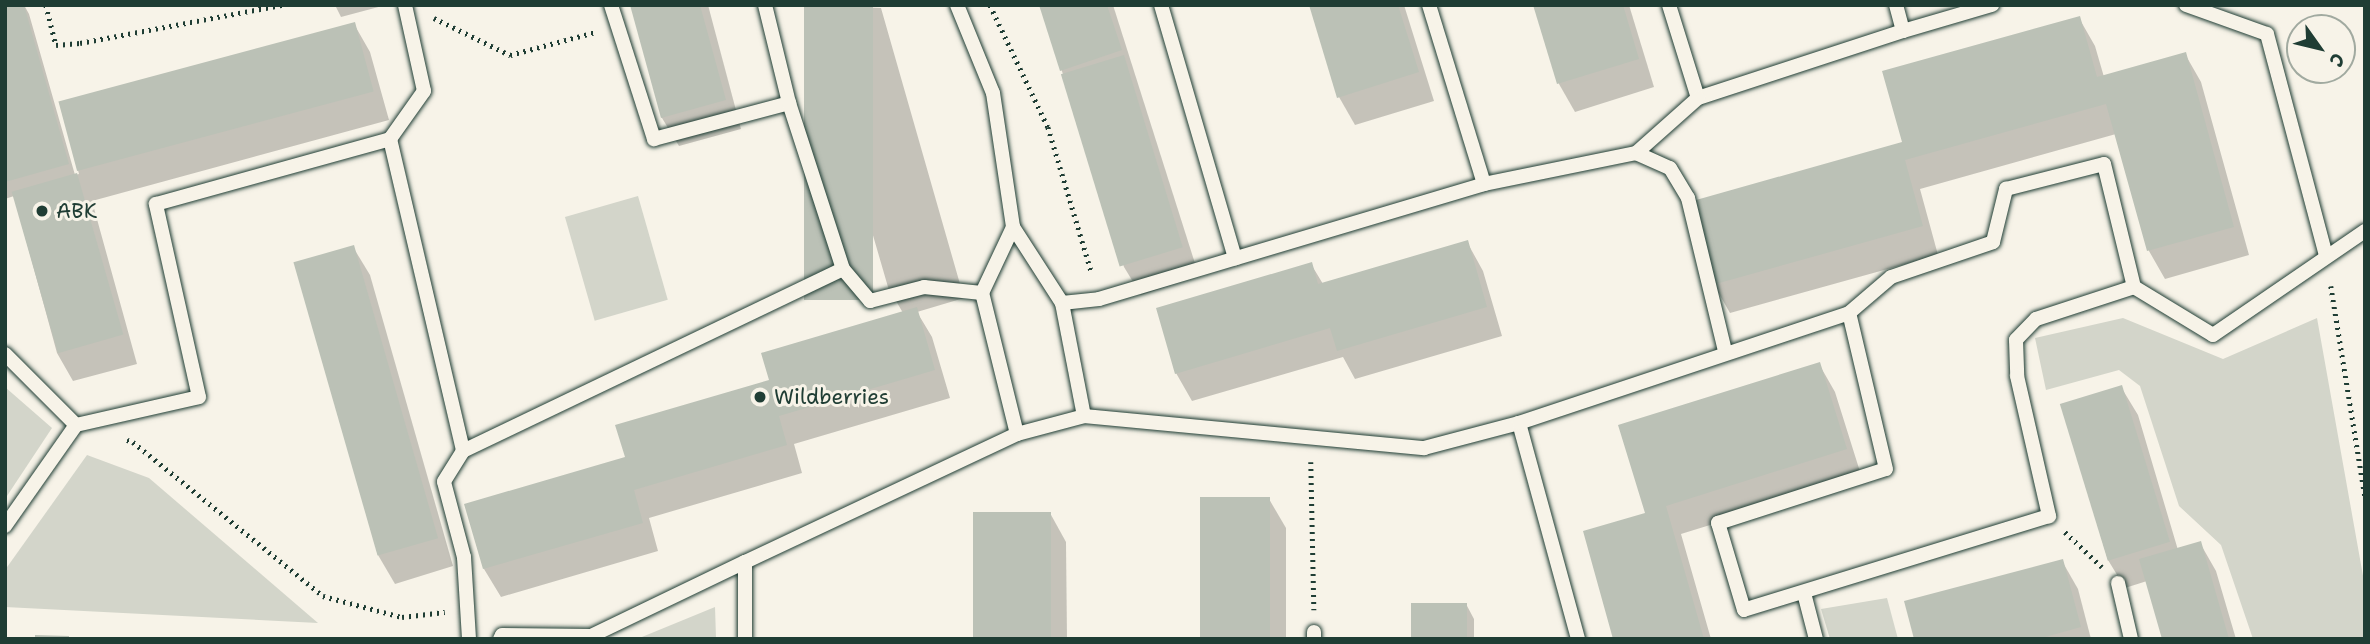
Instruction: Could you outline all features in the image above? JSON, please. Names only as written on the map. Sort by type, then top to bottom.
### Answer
[{"type":"lane","points":[[5,526],[76,425],[199,397],[156,204],[390,139],[424,92],[405,5]]},
{"type":"lane","points":[[611,5],[653,139],[789,103]]},
{"type":"lane","points":[[765,5],[789,103],[843,269],[870,301],[924,287],[982,293]]},
{"type":"lane","points":[[957,5],[993,93],[1013,227],[1062,303],[1084,416]]},
{"type":"lane","points":[[1161,5],[1236,258]]},
{"type":"lane","points":[[1429,5],[1483,184]]},
{"type":"lane","points":[[1669,5],[1698,98]]},
{"type":"lane","points":[[1896,5],[1903,31]]},
{"type":"lane","points":[[1062,303],[1099,299],[1483,184],[1636,153],[1698,98],[1992,5]]},
{"type":"lane","points":[[2186,5],[2267,34],[2326,255]]},
{"type":"lane","points":[[390,139],[463,451]]},
{"type":"lane","points":[[1636,153],[1670,168],[1688,198],[1725,351]]},
{"type":"lane","points":[[500,639],[502,635],[591,636],[1017,434],[1084,416],[1424,448],[1519,423],[1725,351],[1849,313],[1891,277],[1993,242],[2006,189],[2104,164],[2134,287],[2213,335],[2365,230]]},
{"type":"lane","points":[[1013,227],[982,293],[1017,434]]},
{"type":"lane","points":[[469,639],[464,557],[444,482],[463,451],[843,269]]},
{"type":"lane","points":[[1849,313],[1886,469],[1718,523],[1744,610],[2049,516],[2017,376],[2016,340],[2036,319],[2134,287]]},
{"type":"lane","points":[[5,354],[76,425]]},
{"type":"lane","points":[[1519,423],[1578,639]]},
{"type":"lane","points":[[745,562],[745,639]]},
{"type":"lane","points":[[2118,583],[2131,639]]},
{"type":"lane","points":[[1804,593],[1816,639]]},
{"type":"path","points":[[46,5],[56,45],[80,43],[282,5]]},
{"type":"path","points":[[990,5],[1048,127],[1099,299]]},
{"type":"path","points":[[430,16],[510,55],[617,26]]},
{"type":"path","points":[[2326,255],[2365,496]]},
{"type":"path","points":[[1310,437],[1314,636]]},
{"type":"path","points":[[122,439],[133,442],[323,596],[402,617],[469,609]]},
{"type":"path","points":[[2049,516],[2118,583]]},
{"type":"shaded area","points":[[638,196],[668,300],[595,321],[565,217]]},
{"type":"shaded area","points":[[2123,318],[2223,359],[2317,318],[2365,587],[2365,639],[2253,639],[2221,545],[2179,506],[2140,386],[2119,370],[2046,390],[2035,338]]},
{"type":"shaded area","points":[[5,387],[52,428],[5,499]]},
{"type":"shaded area","points":[[87,455],[149,478],[318,623],[5,607],[5,570]]},
{"type":"shaded area","points":[[1887,598],[1898,639],[1830,639],[1821,609]]},
{"type":"shaded area","points":[[715,607],[716,639],[637,639]]},
{"type":"building","points":[[5,5],[24,5],[69,164],[5,182]]},
{"type":"building","points":[[630,5],[700,5],[726,100],[661,118]]},
{"type":"building","points":[[804,5],[873,5],[873,300],[804,300]]},
{"type":"building","points":[[1039,5],[1107,5],[1122,50],[1060,71]]},
{"type":"building","points":[[1309,5],[1398,5],[1419,72],[1337,98]]},
{"type":"building","points":[[1533,5],[1623,5],[1639,59],[1557,84]]},
{"type":"building","points":[[2080,16],[2097,77],[2186,52],[2234,227],[2147,251],[2106,104],[1905,160],[1923,226],[1712,285],[1689,202],[1902,142],[1882,71]]},
{"type":"building","points":[[355,22],[374,92],[77,171],[58,101]]},
{"type":"building","points":[[1124,55],[1183,247],[1120,267],[1061,74]]},
{"type":"building","points":[[77,173],[123,334],[58,353],[12,192]]},
{"type":"building","points":[[1468,240],[1487,307],[1337,351],[1330,328],[1175,374],[1156,308],[1312,262],[1318,284]]},
{"type":"building","points":[[354,245],[438,538],[378,556],[293,262]]},
{"type":"building","points":[[917,307],[935,370],[779,416],[787,445],[634,490],[643,523],[483,569],[464,504],[625,457],[615,425],[769,380],[761,353]]},
{"type":"building","points":[[1820,362],[1847,449],[1666,506],[1704,639],[1613,639],[1583,531],[1645,513],[1618,425]]},
{"type":"building","points":[[2122,385],[2170,542],[2108,561],[2060,404]]},
{"type":"building","points":[[1200,497],[1270,497],[1270,639],[1200,639]]},
{"type":"building","points":[[973,512],[1051,512],[1051,639],[973,639]]},
{"type":"building","points":[[2201,541],[2229,639],[2162,639],[2139,559]]},
{"type":"building","points":[[2063,559],[2081,627],[2038,639],[1914,639],[1904,601]]},
{"type":"building","points":[[1411,603],[1467,603],[1467,639],[1411,639]]},
{"type":"building","points":[[35,635],[69,636],[69,639],[35,639]]},
{"type":"place","name":"АВК","points":[[42,211]]},
{"type":"place","name":"Wildberries","points":[[760,397]]}]
